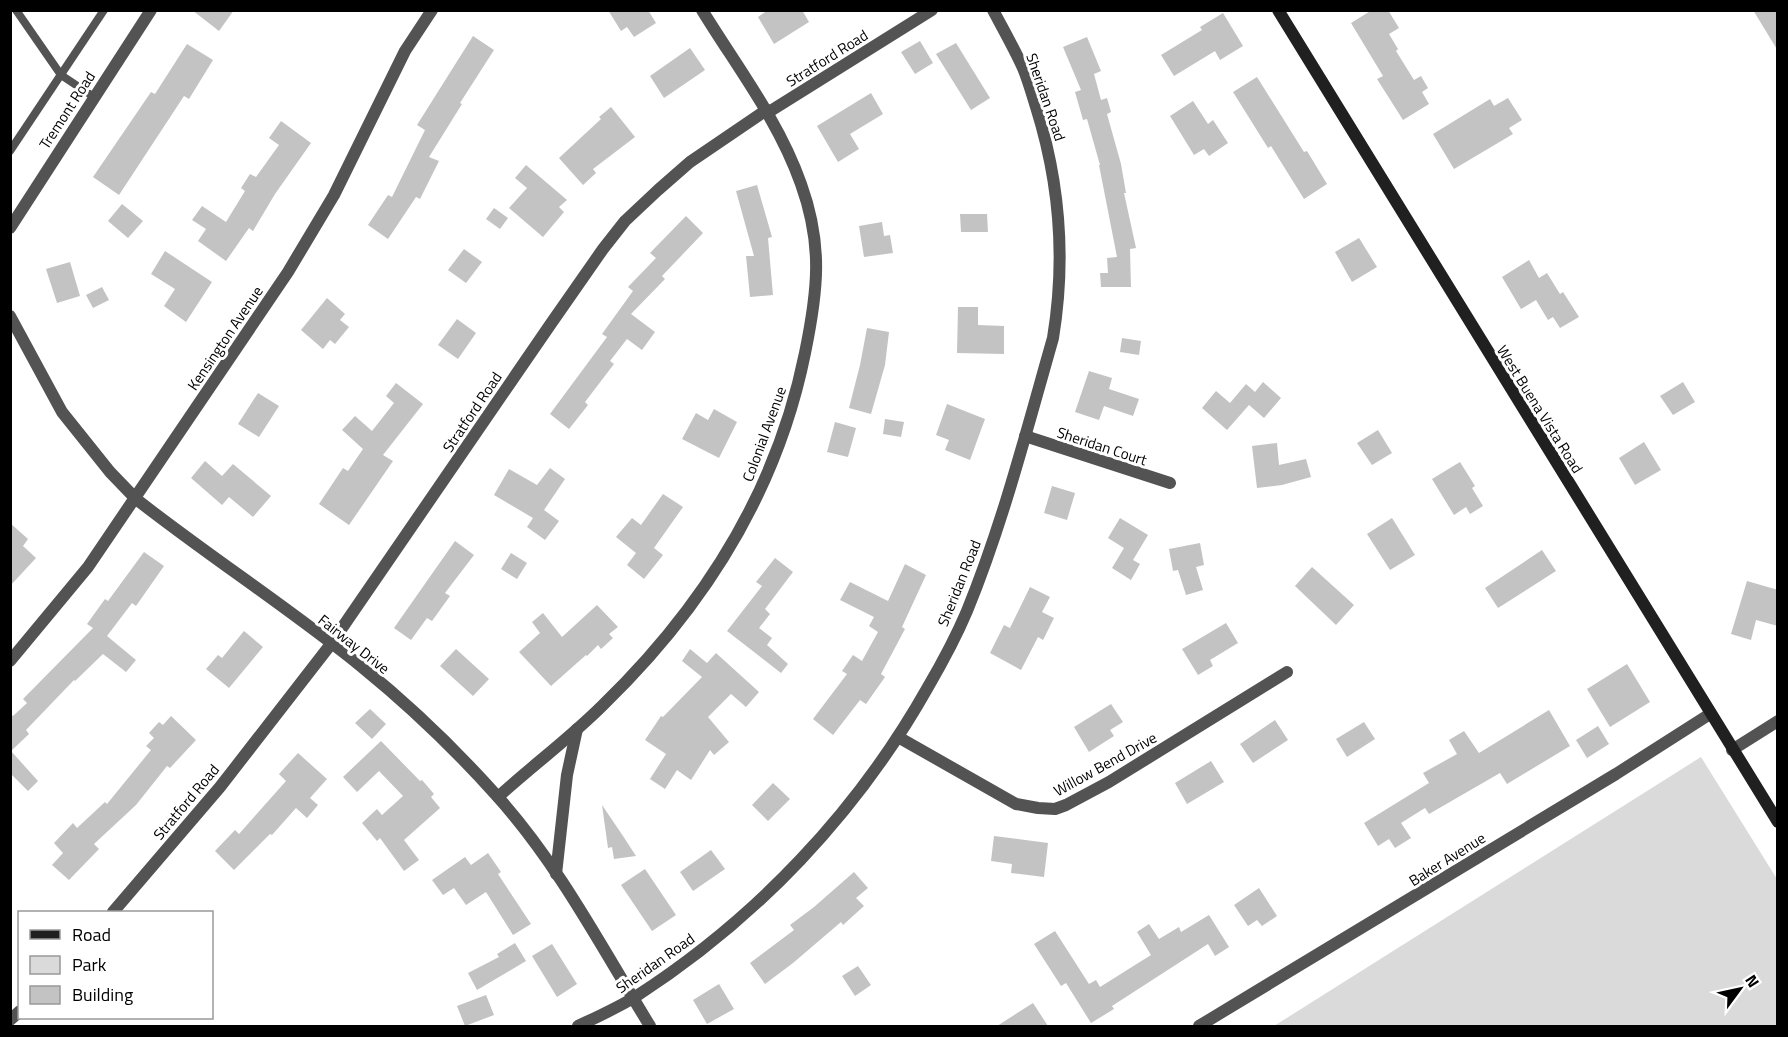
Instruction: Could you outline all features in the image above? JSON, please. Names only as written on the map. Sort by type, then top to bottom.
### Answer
[{"type":"street","name":"Tremont Road","points":[[10,228],[151,10]]},
{"type":"street","name":"Kensington Avenue","points":[[10,661],[88,567],[294,262],[334,195],[405,51],[432,10]]},
{"type":"street","name":"Colonial Avenue","points":[[498,797],[603,705],[659,646],[687,612],[716,572],[757,497],[779,444],[799,382],[813,314],[818,271],[815,236],[801,184],[777,130],[702,10]]},
{"type":"street","name":"Stratford Road","points":[[114,911],[220,787],[331,644],[563,306],[603,249],[626,221],[690,162],[765,111],[772,110],[932,10]]},
{"type":"street","name":"Sheridan Road","points":[[578,1026],[633,998],[696,954],[777,885],[838,819],[898,737],[934,676],[967,612],[990,548],[1053,338],[1061,262],[1059,209],[1045,137],[1023,69],[993,10]]},
{"type":"street","name":"West Buena Vista Road","points":[[1278,10],[1778,822]]},
{"type":"street","name":"Fairway Drive","points":[[10,316],[62,412],[110,472],[136,499],[331,644],[403,701],[498,797],[556,874],[598,938],[650,1026]]},
{"type":"street","name":"Sheridan Court","points":[[1025,436],[1170,483]]},
{"type":"street","name":"Willow Bend Drive","points":[[898,737],[1016,804],[1055,809],[1109,783],[1287,672]]},
{"type":"street","name":"Baker Avenue","points":[[1199,1026],[1616,774],[1710,714]]},
{"type":"street","points":[[1732,750],[1778,720]]},
{"type":"street","points":[[556,874],[567,775],[577,729]]},
{"type":"lane","points":[[16,10],[61,75],[94,97]]},
{"type":"lane","points":[[10,152],[104,10]]},
{"type":"green space","points":[[1701,757],[1777,879],[1777,1026],[1274,1026]]},
{"type":"building","points":[[192,10],[234,10],[219,31]]},
{"type":"building","points":[[608,10],[648,10],[656,23],[634,37],[627,27],[621,31]]},
{"type":"building","points":[[768,10],[802,10],[809,22],[774,44],[758,17]]},
{"type":"building","points":[[1372,10],[1388,10],[1399,28],[1389,34],[1398,49],[1396,51],[1414,80],[1421,76],[1428,88],[1422,92],[1429,104],[1403,120],[1377,79],[1383,76],[1351,23]]},
{"type":"building","points":[[1753,10],[1778,10],[1778,51]]},
{"type":"building","points":[[1223,13],[1243,46],[1220,60],[1215,51],[1174,76],[1161,55],[1202,30],[1200,27]]},
{"type":"building","points":[[473,36],[494,50],[429,157],[439,161],[420,199],[416,197],[388,239],[368,225],[388,195],[392,197],[425,130],[417,125]]},
{"type":"building","points":[[1087,37],[1101,71],[1094,74],[1101,100],[1107,98],[1111,112],[1107,114],[1121,164],[1126,193],[1124,193],[1136,248],[1130,249],[1131,287],[1101,287],[1100,273],[1108,273],[1107,258],[1117,257],[1100,165],[1087,119],[1083,120],[1075,92],[1081,90],[1063,47]]},
{"type":"building","points":[[920,41],[933,63],[915,74],[901,52]]},
{"type":"building","points":[[956,43],[990,98],[971,110],[936,54]]},
{"type":"building","points":[[187,44],[213,60],[189,99],[184,96],[119,195],[93,177],[151,92],[155,94]]},
{"type":"building","points":[[690,48],[705,70],[664,98],[650,76]]},
{"type":"building","points":[[1257,77],[1327,184],[1304,199],[1271,146],[1268,148],[1233,92]]},
{"type":"building","points":[[871,93],[883,114],[850,134],[859,149],[838,162],[817,126]]},
{"type":"building","points":[[1508,98],[1522,120],[1509,128],[1513,134],[1454,169],[1433,134],[1490,99],[1494,106]]},
{"type":"building","points":[[1193,101],[1208,124],[1213,120],[1228,143],[1209,156],[1204,149],[1194,155],[1170,116]]},
{"type":"building","points":[[611,107],[635,137],[593,169],[596,173],[583,185],[559,158]]},
{"type":"building","points":[[281,121],[311,143],[275,194],[253,231],[249,228],[226,261],[198,241],[206,229],[192,220],[202,206],[226,222],[245,191],[241,188],[250,174],[256,177],[279,145],[269,138]]},
{"type":"building","points":[[526,165],[567,200],[559,207],[564,212],[543,237],[509,208],[527,188],[515,178]]},
{"type":"building","points":[[757,185],[772,237],[768,238],[773,295],[750,297],[746,256],[754,256],[736,191]]},
{"type":"building","points":[[122,204],[143,221],[128,238],[108,221]]},
{"type":"building","points":[[494,208],[508,218],[500,229],[486,219]]},
{"type":"building","points":[[960,214],[987,214],[988,232],[961,232]]},
{"type":"building","points":[[686,216],[703,233],[662,276],[665,279],[631,314],[655,332],[642,350],[627,339],[610,361],[614,364],[585,402],[588,405],[569,429],[550,414],[607,337],[602,334],[633,291],[628,287],[656,258],[650,253]]},
{"type":"building","points":[[882,222],[884,236],[890,235],[893,253],[864,257],[859,226]]},
{"type":"building","points":[[1359,238],[1377,267],[1352,282],[1335,252]]},
{"type":"building","points":[[464,249],[482,262],[466,283],[448,270]]},
{"type":"building","points":[[165,251],[212,282],[186,322],[164,306],[175,289],[151,274]]},
{"type":"building","points":[[1529,260],[1539,278],[1547,273],[1560,294],[1563,292],[1579,317],[1560,328],[1553,317],[1548,320],[1536,300],[1521,309],[1502,277]]},
{"type":"building","points":[[70,262],[80,296],[57,303],[46,269]]},
{"type":"building","points":[[102,287],[109,300],[93,308],[86,295]]},
{"type":"building","points":[[327,298],[345,314],[340,320],[349,327],[335,344],[330,340],[323,349],[301,330]]},
{"type":"building","points":[[958,307],[978,307],[978,325],[1004,326],[1004,354],[957,353]]},
{"type":"building","points":[[457,319],[476,333],[458,359],[438,345]]},
{"type":"building","points":[[867,328],[889,332],[885,365],[871,414],[849,408]]},
{"type":"building","points":[[1122,338],[1141,341],[1139,355],[1120,352]]},
{"type":"building","points":[[1089,371],[1112,378],[1109,389],[1139,399],[1133,416],[1104,406],[1099,420],[1075,412]]},
{"type":"building","points":[[1263,382],[1281,398],[1264,418],[1249,405],[1227,430],[1202,408],[1216,391],[1230,403],[1246,384],[1255,392]]},
{"type":"building","points":[[1683,382],[1695,402],[1673,415],[1660,396]]},
{"type":"building","points":[[396,383],[423,404],[383,455],[393,461],[349,525],[319,504],[343,468],[348,471],[363,449],[342,430],[355,416],[372,431],[394,403],[386,396]]},
{"type":"building","points":[[258,393],[279,406],[259,437],[238,424]]},
{"type":"building","points":[[947,404],[985,419],[970,460],[945,450],[949,440],[936,435]]},
{"type":"building","points":[[714,409],[737,422],[719,458],[682,439],[696,413],[708,420]]},
{"type":"building","points":[[885,419],[904,422],[901,437],[883,434]]},
{"type":"building","points":[[835,422],[856,428],[848,457],[827,452]]},
{"type":"building","points":[[1378,430],[1392,453],[1372,465],[1357,443]]},
{"type":"building","points":[[1644,442],[1661,470],[1635,485],[1619,458]]},
{"type":"building","points":[[1277,443],[1279,465],[1306,459],[1311,477],[1282,485],[1257,488],[1252,446]]},
{"type":"building","points":[[205,461],[222,476],[233,464],[271,496],[253,517],[229,497],[222,505],[191,478]]},
{"type":"building","points":[[1460,462],[1475,486],[1472,488],[1483,506],[1470,514],[1466,507],[1454,515],[1432,479]]},
{"type":"building","points":[[550,468],[565,479],[544,510],[559,521],[545,540],[527,527],[533,518],[494,495],[509,469],[537,485]]},
{"type":"building","points":[[1052,486],[1075,493],[1067,520],[1044,513]]},
{"type":"building","points":[[663,494],[683,507],[654,548],[663,555],[644,579],[627,565],[636,553],[616,537],[632,518],[641,525]]},
{"type":"building","points":[[1120,518],[1148,535],[1133,560],[1140,564],[1131,580],[1112,568],[1124,548],[1108,538]]},
{"type":"building","points":[[1392,518],[1415,555],[1390,570],[1367,534]]},
{"type":"building","points":[[10,523],[28,539],[23,546],[36,558],[10,586]]},
{"type":"building","points":[[455,541],[474,555],[445,593],[450,596],[432,621],[427,618],[411,640],[394,628]]},
{"type":"building","points":[[1200,543],[1204,565],[1196,567],[1203,590],[1186,595],[1178,570],[1173,571],[1169,549]]},
{"type":"building","points":[[1542,550],[1556,571],[1498,608],[1485,588]]},
{"type":"building","points":[[144,552],[164,566],[136,606],[132,603],[107,636],[136,660],[126,672],[103,654],[74,680],[26,730],[29,734],[11,751],[38,781],[28,791],[10,773],[10,714],[13,716],[27,703],[23,699],[93,628],[87,624],[105,599],[108,601]]},
{"type":"building","points":[[511,553],[527,563],[517,579],[501,569]]},
{"type":"building","points":[[775,558],[793,572],[765,609],[770,614],[759,628],[772,638],[767,645],[788,664],[781,673],[727,631],[762,586],[756,582]]},
{"type":"building","points":[[905,564],[926,575],[902,627],[905,629],[881,674],[885,677],[866,704],[860,700],[833,735],[813,719],[847,674],[842,671],[853,655],[862,661],[878,632],[869,626],[874,617],[840,600],[850,582],[888,601]]},
{"type":"building","points":[[1312,567],[1354,605],[1336,625],[1295,586]]},
{"type":"building","points":[[1747,581],[1778,590],[1778,626],[1756,620],[1751,640],[1731,634]]},
{"type":"building","points":[[1030,587],[1050,597],[1042,612],[1054,618],[1043,640],[1038,637],[1021,670],[990,653],[1004,625],[1010,628]]},
{"type":"building","points":[[597,605],[618,627],[609,634],[613,638],[601,649],[598,645],[551,686],[519,652],[540,633],[532,622],[543,613],[562,637]]},
{"type":"building","points":[[1226,623],[1238,643],[1210,660],[1213,666],[1198,675],[1182,649]]},
{"type":"building","points":[[244,631],[263,647],[229,688],[206,669],[218,655],[222,658]]},
{"type":"building","points":[[456,649],[489,679],[473,696],[440,666]]},
{"type":"building","points":[[690,649],[707,663],[716,653],[759,692],[746,707],[731,694],[708,717],[729,742],[714,755],[710,750],[691,780],[677,770],[665,789],[650,779],[666,754],[645,740],[661,716],[663,717],[702,677],[682,661]]},
{"type":"building","points":[[1627,664],[1650,702],[1610,727],[1587,689]]},
{"type":"building","points":[[1111,704],[1123,722],[1110,730],[1114,736],[1089,752],[1074,727]]},
{"type":"building","points":[[370,709],[386,724],[372,739],[355,723]]},
{"type":"building","points":[[1549,710],[1570,746],[1507,784],[1500,773],[1429,814],[1425,808],[1401,823],[1411,838],[1395,848],[1389,839],[1378,846],[1364,823],[1429,783],[1423,773],[1457,754],[1449,740],[1464,731],[1479,753]]},
{"type":"building","points":[[171,716],[196,740],[170,768],[167,766],[136,805],[94,844],[99,849],[69,880],[52,865],[63,853],[54,843],[73,823],[77,828],[105,802],[107,804],[151,750],[146,746],[154,738],[149,733],[159,722],[163,725]]},
{"type":"building","points":[[1275,720],[1288,740],[1253,763],[1240,744]]},
{"type":"building","points":[[1364,722],[1375,739],[1347,757],[1336,739]]},
{"type":"building","points":[[1598,726],[1609,744],[1587,758],[1576,740]]},
{"type":"building","points":[[381,741],[420,781],[422,780],[434,794],[431,797],[440,808],[404,840],[419,860],[404,871],[380,838],[377,841],[362,823],[377,809],[382,815],[403,796],[379,771],[357,792],[343,777]]},
{"type":"building","points":[[298,753],[327,779],[310,798],[318,805],[307,818],[296,808],[272,835],[270,834],[234,870],[215,851],[235,830],[239,834],[286,781],[279,774]]},
{"type":"building","points":[[1211,761],[1224,782],[1187,804],[1175,783]]},
{"type":"building","points":[[773,783],[790,799],[768,821],[752,805]]},
{"type":"building","points":[[602,805],[636,856],[614,859],[612,847],[608,848]]},
{"type":"building","points":[[994,836],[1048,843],[1044,877],[1011,873],[1012,864],[991,861]]},
{"type":"building","points":[[711,850],[725,869],[693,891],[680,872]]},
{"type":"building","points":[[488,853],[501,872],[498,874],[531,924],[513,935],[486,892],[466,905],[454,888],[443,895],[432,880],[465,857],[471,865]]},
{"type":"building","points":[[645,869],[676,915],[652,931],[621,885]]},
{"type":"building","points":[[854,872],[868,888],[856,898],[864,906],[843,925],[841,922],[765,984],[750,963],[794,930],[790,925]]},
{"type":"building","points":[[1259,888],[1277,916],[1262,926],[1257,920],[1248,926],[1234,905]]},
{"type":"building","points":[[1209,915],[1229,947],[1215,956],[1208,944],[1112,1006],[1114,1009],[1091,1023],[1066,983],[1061,986],[1034,944],[1055,931],[1089,984],[1096,980],[1100,987],[1151,955],[1137,932],[1149,924],[1159,939],[1179,927],[1181,932]]},
{"type":"building","points":[[515,943],[526,961],[477,990],[468,973],[499,957],[497,954]]},
{"type":"building","points":[[552,944],[577,984],[557,997],[532,956]]},
{"type":"building","points":[[858,966],[871,985],[855,996],[842,976]]},
{"type":"building","points":[[719,984],[734,1009],[707,1024],[693,1000]]},
{"type":"building","points":[[486,995],[494,1015],[465,1026],[457,1006]]},
{"type":"building","points":[[1033,1003],[1048,1026],[997,1026]]}]
